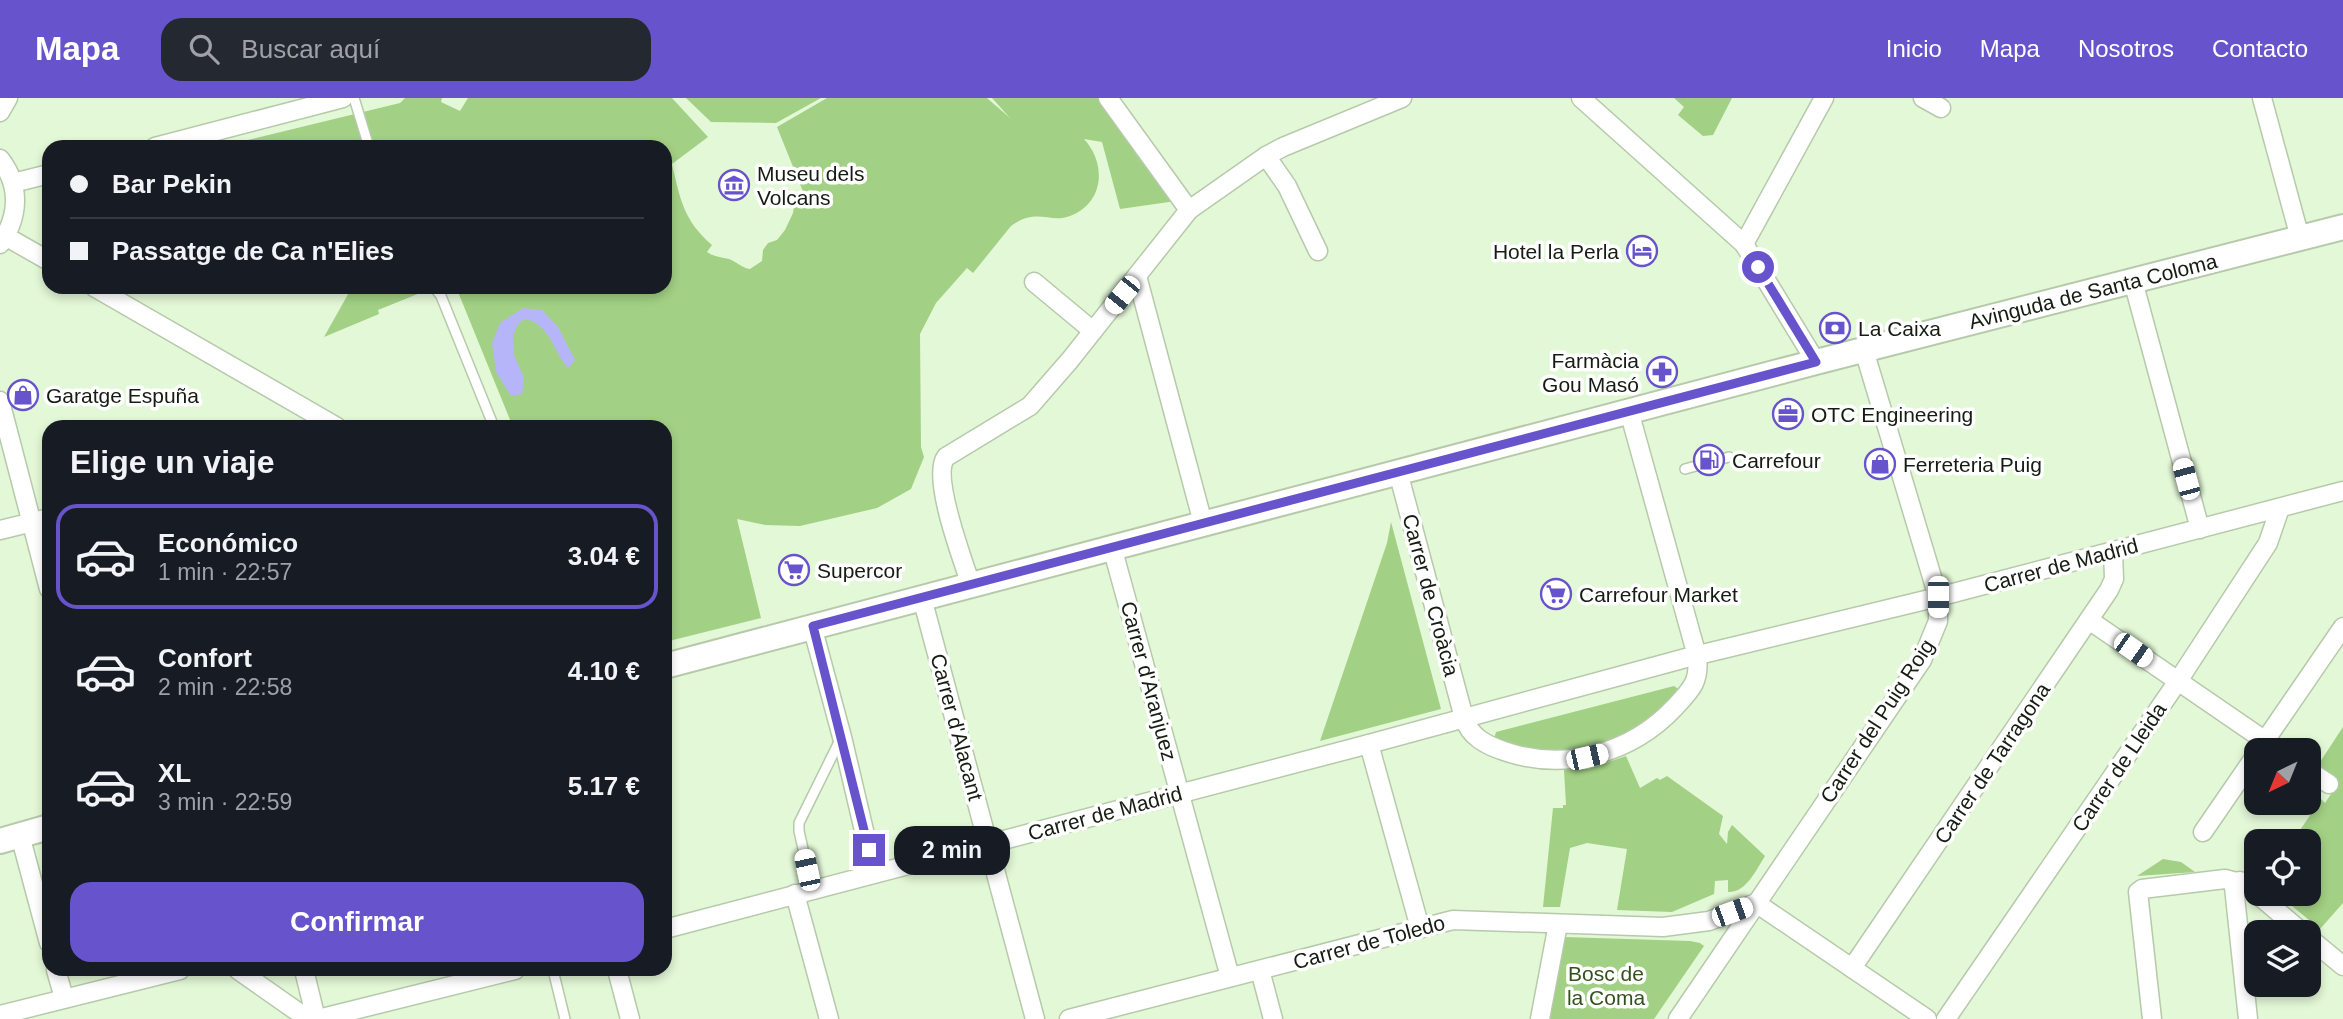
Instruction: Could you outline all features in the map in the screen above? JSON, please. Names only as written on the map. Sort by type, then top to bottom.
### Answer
[{"type":"main road","name":"Avinguda de Santa Coloma","points":[[672,664],[1816,362],[2343,227]]},
{"type":"main road","points":[[10,838],[42,829]]},
{"type":"street","points":[[0,112],[8,98]]},
{"type":"street","points":[[182,140],[343,98]]},
{"type":"street","points":[[1108,98],[1189,210]]},
{"type":"street","points":[[971,584],[945,500],[941,474],[943,461],[951,452],[1030,406],[1189,210],[1283,147],[1402,98]]},
{"type":"street","points":[[1581,98],[1744,243],[1816,362]]},
{"type":"street","points":[[1744,243],[1824,98]]},
{"type":"street","points":[[1923,98],[1941,107]]},
{"type":"street","points":[[2262,98],[2300,238]]},
{"type":"street","points":[[1266,156],[1287,186],[1318,251]]},
{"type":"street","points":[[0,159],[13,183],[15,210],[3,240],[42,258]]},
{"type":"street","points":[[13,183],[42,176]]},
{"type":"street","points":[[1137,276],[1203,523]]},
{"type":"street","points":[[2133,281],[2200,529]]},
{"type":"street","points":[[1034,282],[1093,331]]},
{"type":"street","points":[[106,294],[325,420]]},
{"type":"street","name":"Carrer del Puig Roig","points":[[1678,1019],[1922,660],[1938,621],[1938,597],[1864,350]]},
{"type":"street","points":[[0,401],[40,520],[0,530]]},
{"type":"street","points":[[1464,718],[1468,729],[1490,746],[1523,757],[1572,759],[1604,752],[1645,733],[1684,698],[1699,674],[1697,656],[1629,411]]},
{"type":"street","name":"Carrer de Croàcia","points":[[1398,472],[1464,718]]},
{"type":"street","name":"Carrer de Madrid","points":[[672,927],[1697,656],[1938,597],[2343,491]]},
{"type":"street","name":"Carrer de Lleida","points":[[1946,1019],[2178,681],[2269,543],[2280,508]]},
{"type":"street","name":"Carrer d'Aranjuez","points":[[1112,547],[1230,977]]},
{"type":"street","name":"Carrer de Tarragona","points":[[1852,968],[2112,584],[2115,570],[2113,551]]},
{"type":"street","name":"Carrer d'Alacant","points":[[922,598],[1035,1019]]},
{"type":"street","points":[[2089,620],[2178,681],[2251,738]]},
{"type":"street","points":[[813,626],[874,873]]},
{"type":"street","points":[[2272,738],[2343,627]]},
{"type":"street","points":[[1369,744],[1420,928]]},
{"type":"street","points":[[2203,832],[2244,777]]},
{"type":"street","points":[[2321,779],[2329,784]]},
{"type":"street","points":[[10,838],[42,924]]},
{"type":"street","points":[[2152,1019],[2138,892],[2142,889],[2225,879],[2244,886]]},
{"type":"street","points":[[2244,889],[2233,892],[2248,1019]]},
{"type":"street","points":[[803,892],[829,1019]]},
{"type":"street","points":[[1756,903],[1927,1019]]},
{"type":"street","name":"Carrer de Toledo","points":[[1069,1019],[1454,920],[1663,928],[1709,921],[1756,903]]},
{"type":"street","points":[[2270,906],[2287,920]]},
{"type":"street","points":[[1540,1019],[1558,923]]},
{"type":"street","points":[[2321,948],[2343,966]]},
{"type":"street","points":[[1260,970],[1273,1019]]},
{"type":"street","points":[[58,976],[64,998]]},
{"type":"street","points":[[0,1016],[155,976]]},
{"type":"street","points":[[247,976],[298,1012],[316,1019],[490,976]]},
{"type":"street","points":[[305,976],[316,1019]]},
{"type":"street","points":[[619,976],[630,1019]]},
{"type":"lane","points":[[354,98],[367,140]]},
{"type":"lane","points":[[439,294],[491,420]]},
{"type":"lane","points":[[1685,469],[1729,457]]},
{"type":"lane","points":[[803,892],[799,823],[842,737]]},
{"type":"lane","points":[[554,976],[565,1019]]},
{"type":"green space","points":[[405,98],[442,98],[441,102],[460,111],[468,98],[672,98],[708,137],[672,164],[672,140],[248,140],[400,103]]},
{"type":"green space","points":[[686,98],[821,98],[776,123],[711,122]]},
{"type":"green space","points":[[827,98],[987,98],[1010,118],[992,98],[1114,98],[1176,201],[1120,209],[1102,142],[1084,139],[1099,171],[1095,193],[1090,202],[1070,216],[1028,218],[1011,226],[973,273],[967,268],[936,303],[920,334],[921,447],[924,457],[911,489],[877,508],[800,526],[765,525],[737,519],[761,618],[672,640],[672,420],[510,420],[459,294],[672,294],[672,164],[684,209],[695,227],[712,245],[707,252],[750,269],[762,261],[763,250],[768,243],[777,240],[785,230],[794,207],[799,204],[796,198],[804,194],[777,127]]},
{"type":"green space","points":[[1674,98],[1732,98],[1713,135],[1703,136],[1678,115],[1684,107]]},
{"type":"green space","points":[[348,294],[418,294],[378,310],[379,314],[324,337]]},
{"type":"green space","points":[[1391,522],[1441,709],[1320,741],[1387,543]]},
{"type":"green space","points":[[1674,686],[1680,690],[1651,719],[1616,740],[1596,747],[1556,753],[1536,752],[1494,739],[1496,732]]},
{"type":"green space","points":[[2343,727],[2343,903],[2321,928],[2321,920],[2309,920],[2292,906],[2321,906],[2321,829],[2301,829],[2310,816],[2321,815],[2321,799],[2325,803],[2339,782],[2321,767],[2321,760]]},
{"type":"green space","points":[[1626,756],[1640,788],[1657,778],[1660,780],[1667,776],[1723,816],[1719,834],[1727,844],[1732,825],[1765,856],[1745,885],[1728,892],[1728,880],[1715,881],[1714,894],[1672,912],[1617,910],[1627,849],[1587,843],[1570,848],[1560,907],[1543,907],[1553,808],[1563,808],[1563,805],[1566,805],[1564,770],[1588,769]]},
{"type":"green space","points":[[2163,859],[2181,862],[2195,872],[2137,876]]},
{"type":"green space","name":"Bosc de la Coma","points":[[1564,937],[1690,941],[1704,946],[1654,1019],[1548,1019]]},
{"type":"water","points":[[523,308],[542,310],[558,327],[575,360],[568,368],[546,332],[525,319],[518,324],[513,336],[514,355],[524,378],[522,394],[511,396],[496,372],[492,343],[500,323]]},
{"type":"place","name":"Museu dels Volcans","points":[[734,185]]},
{"type":"place","name":"Hotel la Perla","points":[[1642,251]]},
{"type":"place","name":"La Caixa","points":[[1835,328]]},
{"type":"place","name":"Farmàcia Gou Masó","points":[[1662,372]]},
{"type":"place","name":"Garatge Espuña","points":[[23,395]]},
{"type":"place","name":"OTC Engineering","points":[[1788,414]]},
{"type":"place","name":"Carrefour","points":[[1709,460]]},
{"type":"place","name":"Ferreteria Puig","points":[[1880,464]]},
{"type":"place","name":"Supercor","points":[[794,570]]},
{"type":"place","name":"Carrefour Market","points":[[1556,594]]},
{"type":"route","points":[[869,850],[813,626],[1816,362],[1758,267]]}]
